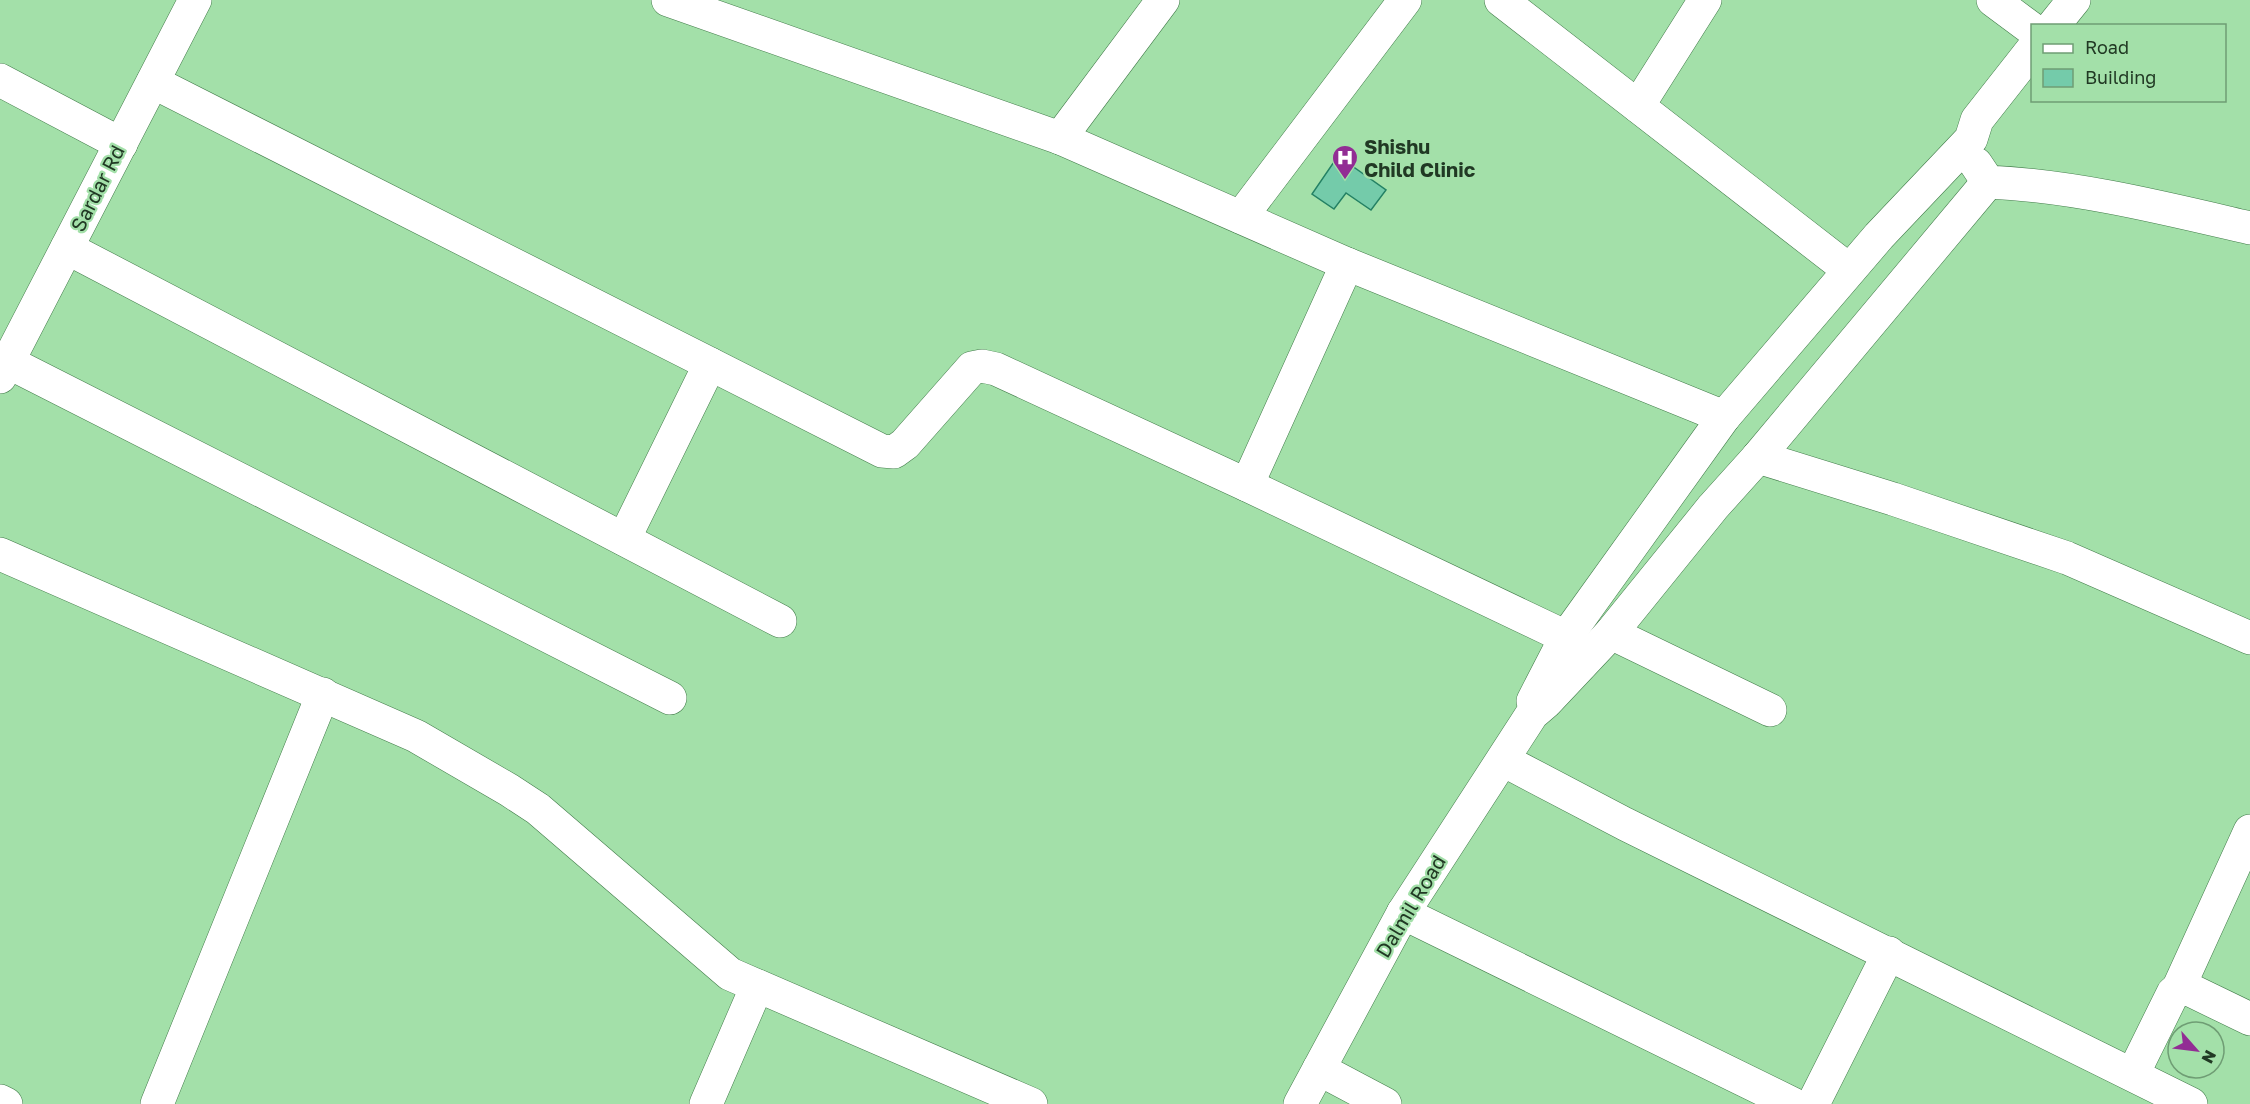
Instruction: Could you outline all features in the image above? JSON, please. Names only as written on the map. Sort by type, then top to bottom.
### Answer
[{"type":"street","name":"Sardar Rd","points":[[7,351],[67,248],[195,0]]},
{"type":"street","points":[[668,0],[744,13],[1060,138],[1347,264],[1724,417]]},
{"type":"street","points":[[1060,138],[1163,0]]},
{"type":"street","points":[[1241,217],[1405,0]]},
{"type":"street","points":[[1501,0],[1849,270]]},
{"type":"street","points":[[1638,106],[1705,0]]},
{"type":"street","points":[[1993,0],[2031,28]]},
{"type":"street","points":[[2055,24],[2074,0]]},
{"type":"street","points":[[1532,714],[1536,692],[1566,637],[1724,417],[1849,270],[1971,139],[1977,120],[2031,51]]},
{"type":"street","points":[[0,80],[121,144]]},
{"type":"street","points":[[153,82],[882,451],[894,452],[905,444],[972,368],[982,366],[996,369],[1247,485],[1566,637]]},
{"type":"street","points":[[1971,139],[1976,164],[1988,182]]},
{"type":"street","points":[[1988,182],[2018,184],[2144,203],[2250,228]]},
{"type":"street","points":[[1532,714],[1611,633],[1713,507],[1758,457],[1988,182]]},
{"type":"street","points":[[67,248],[780,621]]},
{"type":"street","points":[[1247,485],[1347,264]]},
{"type":"street","points":[[7,351],[670,698]]},
{"type":"street","points":[[624,539],[710,364]]},
{"type":"street","points":[[1758,457],[1893,499],[2067,558],[2250,638]]},
{"type":"street","points":[[0,554],[416,736],[528,803],[730,974],[1031,1104]]},
{"type":"street","points":[[1611,633],[1770,710]]},
{"type":"street","points":[[157,1104],[323,694]]},
{"type":"street","name":"Dalmil Road","points":[[1300,1104],[1403,913],[1532,714]]},
{"type":"street","points":[[1503,760],[1625,824],[2191,1104]]},
{"type":"street","points":[[2178,989],[2250,831]]},
{"type":"street","points":[[1403,913],[1793,1104]]},
{"type":"street","points":[[1813,1104],[1889,953]]},
{"type":"street","points":[[706,1104],[757,986]]},
{"type":"street","points":[[2133,1074],[2173,993],[2178,989],[2184,987],[2250,1019]]},
{"type":"street","points":[[1319,1069],[1385,1104]]},
{"type":"street","points":[[0,1101],[6,1104]]},
{"type":"building","points":[[1338,156],[1386,190],[1371,210],[1346,193],[1334,209],[1312,194]]},
{"type":"place","name":"Shishu Child Clinic","points":[[1345,181]]}]
